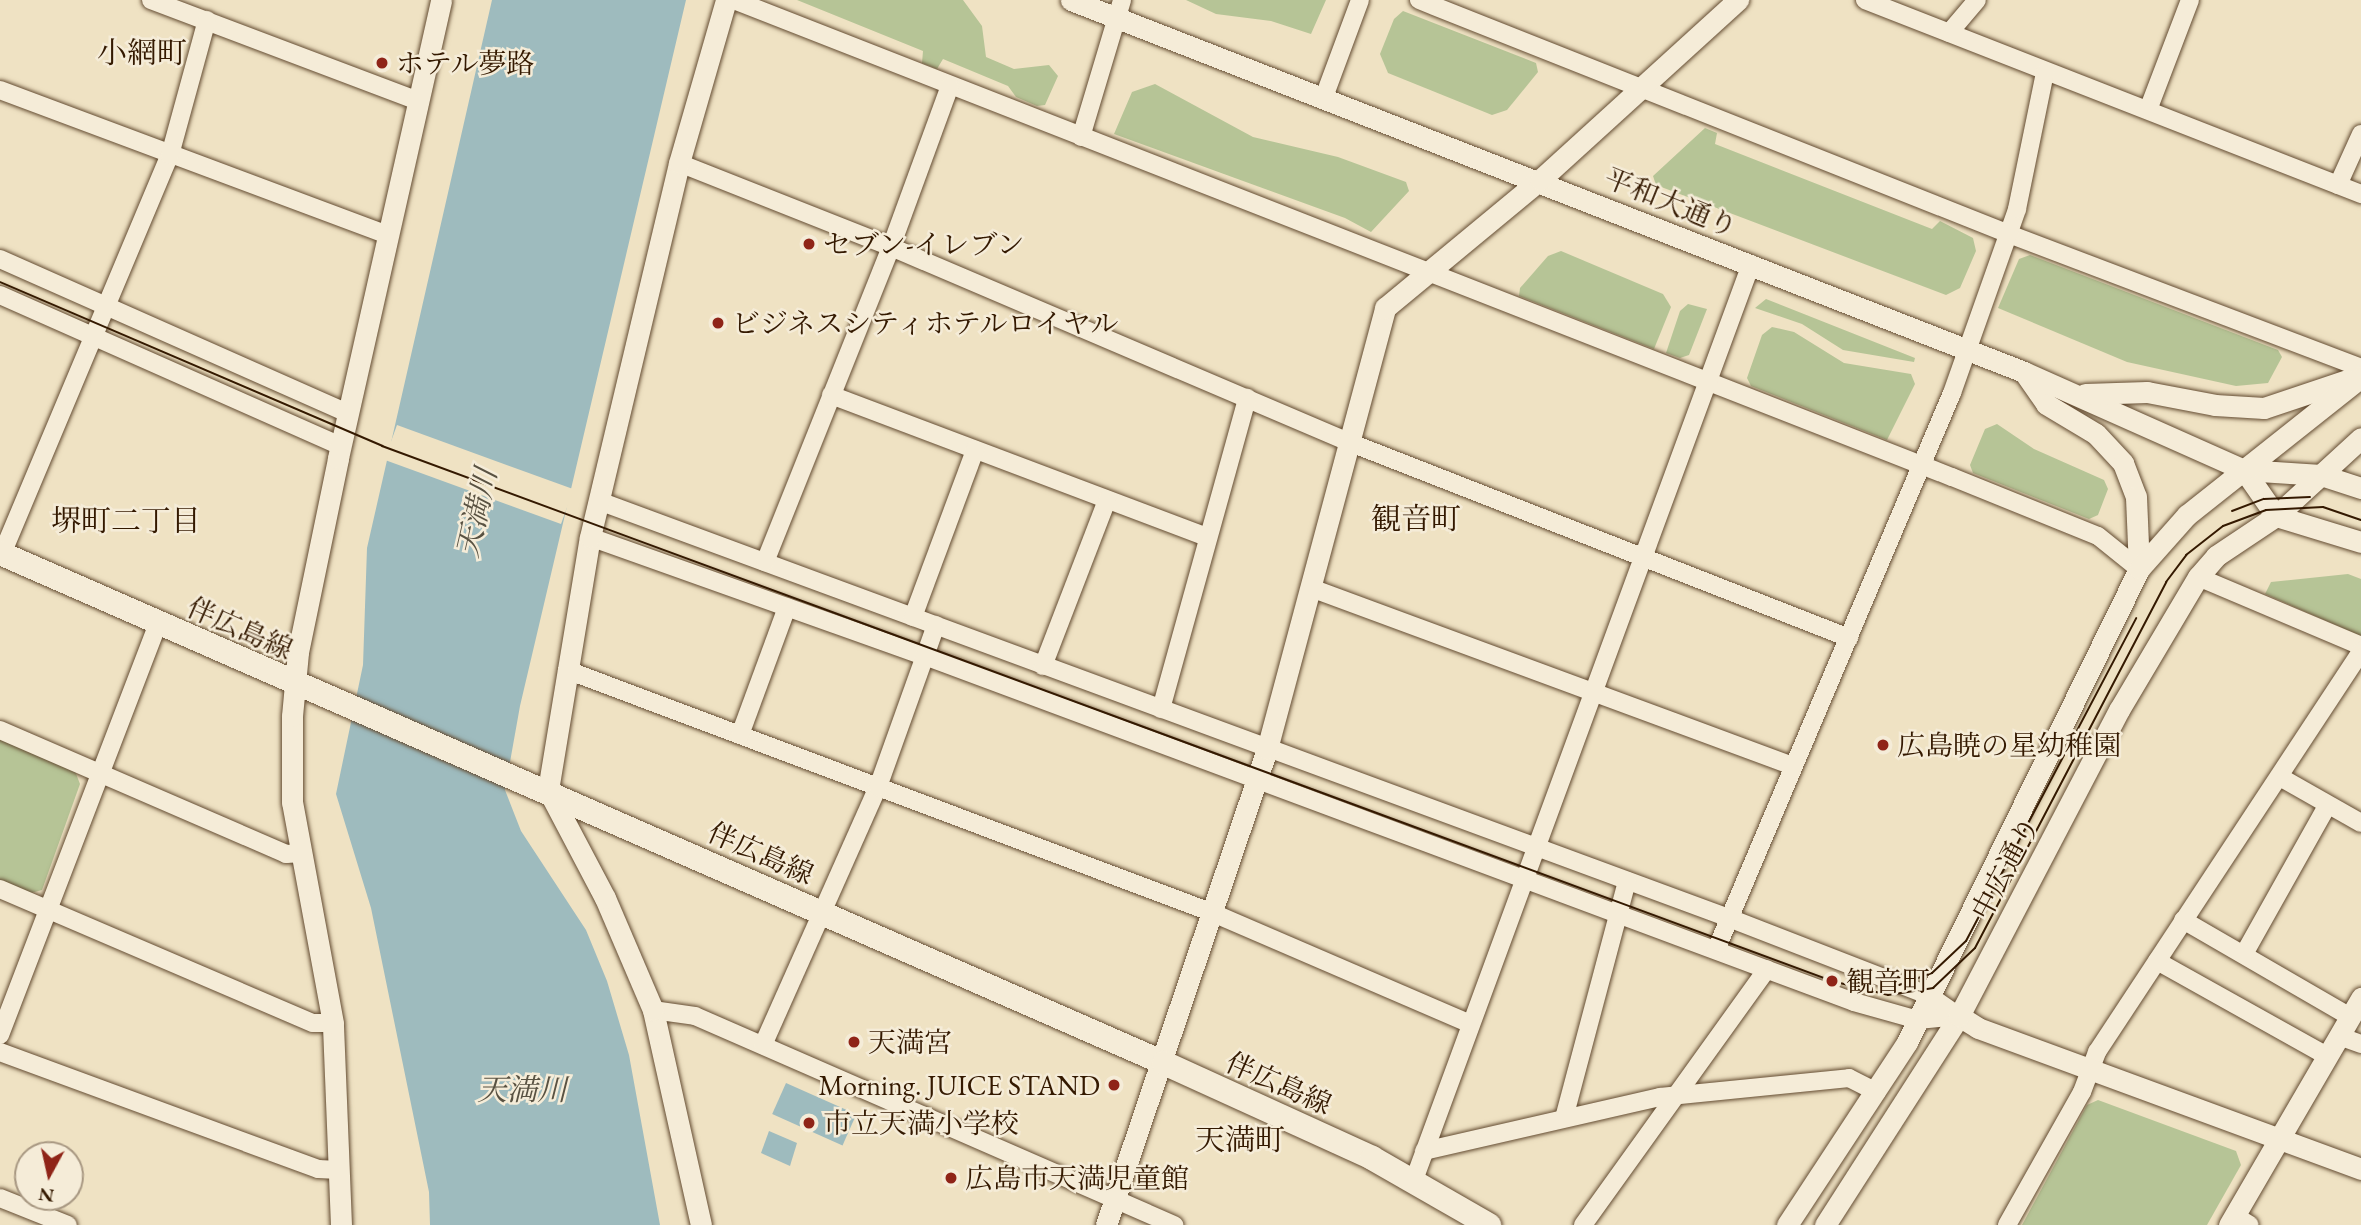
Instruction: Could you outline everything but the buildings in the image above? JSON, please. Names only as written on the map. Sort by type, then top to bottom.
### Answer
[{"type":"main road","name":"伴広島線","points":[[1,554],[295,685],[548,790],[1164,1063],[1414,1180],[1489,1225]]},
{"type":"street","points":[[151,0],[418,102]]},
{"type":"street","points":[[341,1225],[333,1023],[289,761],[295,685],[298,652],[347,413],[441,0]]},
{"type":"street","points":[[701,1225],[653,1010],[605,898],[548,790],[590,537],[679,163],[726,0]]},
{"type":"street","points":[[734,0],[2098,536],[2139,569]]},
{"type":"street","name":"平和大通り","points":[[1071,0],[1119,9],[1325,97],[2024,372],[2244,471],[2321,475],[2361,488]]},
{"type":"street","points":[[1325,97],[1360,0]]},
{"type":"street","points":[[1419,0],[2009,234],[2361,368]]},
{"type":"street","points":[[1106,1225],[1164,1063],[1267,749],[1385,308],[1423,272],[1540,180],[1738,0]]},
{"type":"street","points":[[1865,0],[2361,194]]},
{"type":"street","points":[[1949,33],[1977,0]]},
{"type":"street","points":[[2148,110],[2190,0]]},
{"type":"street","points":[[1081,137],[1119,9]]},
{"type":"street","points":[[1,554],[95,339],[170,155],[207,20]]},
{"type":"street","points":[[1716,950],[1924,466],[2009,234],[2045,72]]},
{"type":"street","points":[[765,562],[891,247],[950,86]]},
{"type":"street","points":[[0,90],[387,235]]},
{"type":"street","points":[[2339,185],[2361,134]]},
{"type":"street","points":[[679,163],[891,247],[1351,443],[1849,638]]},
{"type":"street","points":[[0,259],[347,413]]},
{"type":"street","points":[[1414,1180],[1521,880],[1751,264]]},
{"type":"street","points":[[0,295],[340,446]]},
{"type":"street","points":[[2024,372],[2046,404],[2096,434],[2123,463],[2136,497],[2139,569]]},
{"type":"street","points":[[2079,395],[2147,392],[2215,405],[2264,408],[2361,376]]},
{"type":"street","points":[[1787,1225],[1877,1092],[1918,1020],[2139,569],[2187,515],[2361,376]]},
{"type":"street","points":[[831,395],[1207,537]]},
{"type":"street","points":[[1161,709],[1247,398]]},
{"type":"street","name":"中広通り","points":[[1825,1225],[1959,1016],[2119,710],[2199,577],[2237,541],[2276,516],[2361,438]]},
{"type":"street","points":[[913,617],[975,450]]},
{"type":"street","name":"平和大通り","points":[[2244,471],[2276,516]]},
{"type":"street","points":[[1043,666],[1107,500]]},
{"type":"street","points":[[599,501],[1729,918],[1930,996],[1959,1016],[2090,1070],[2361,1169]]},
{"type":"street","points":[[2276,516],[2361,542]]},
{"type":"street","points":[[590,537],[925,656],[1521,880],[1616,912],[1767,969],[1918,1020],[1959,1016]]},
{"type":"street","points":[[2007,1225],[2082,1093],[2097,1052],[2280,776],[2361,648],[2199,577]]},
{"type":"street","points":[[1311,588],[1793,766]]},
{"type":"street","points":[[740,735],[788,607]]},
{"type":"street","points":[[0,1035],[158,624]]},
{"type":"street","points":[[763,1045],[878,787],[936,625]]},
{"type":"street","points":[[567,670],[1213,913],[1469,1023]]},
{"type":"street","points":[[0,730],[286,854],[303,853]]},
{"type":"street","points":[[2280,776],[2327,806],[2361,823]]},
{"type":"street","points":[[2244,954],[2327,806]]},
{"type":"street","points":[[1564,1118],[1616,912],[1627,881]]},
{"type":"street","points":[[0,889],[313,1023],[333,1023]]},
{"type":"street","points":[[2183,920],[2350,1017]]},
{"type":"street","points":[[2157,961],[2328,1056]]},
{"type":"street","points":[[1583,1225],[1680,1095],[1767,969]]},
{"type":"street","points":[[2238,1222],[2280,1141],[2361,998]]},
{"type":"street","points":[[653,1010],[695,1016],[1115,1203],[1174,1225]]},
{"type":"street","points":[[2339,1036],[2361,1044]]},
{"type":"street","points":[[0,1052],[318,1169],[340,1170]]},
{"type":"street","points":[[1424,1150],[1680,1095],[1849,1077],[1877,1092]]},
{"type":"street","points":[[0,1198],[68,1225]]},
{"type":"green space","points":[[797,0],[963,0],[982,26],[986,57],[1014,69],[1049,65],[1058,76],[1045,105],[1037,106],[1016,97],[1008,86],[943,59],[937,69],[922,63],[923,51]]},
{"type":"green space","points":[[1186,0],[1326,0],[1311,34],[1271,21],[1216,14]]},
{"type":"green space","points":[[1403,11],[1536,63],[1538,72],[1507,110],[1492,115],[1388,73],[1380,54],[1394,19]]},
{"type":"green space","points":[[1155,84],[1253,137],[1338,157],[1406,182],[1409,191],[1371,232],[1345,218],[1114,134],[1132,92]]},
{"type":"green space","points":[[1705,128],[1717,133],[1715,144],[1932,229],[1940,221],[1973,238],[1976,251],[1960,288],[1946,295],[1656,185],[1653,176]]},
{"type":"green space","points":[[1561,251],[1663,294],[1671,307],[1654,349],[1519,296],[1520,288],[1548,256]]},
{"type":"green space","points":[[2030,255],[2278,350],[2282,357],[2268,383],[2236,386],[2127,362],[1998,308],[2019,259]]},
{"type":"green space","points":[[1766,299],[1915,358],[1914,362],[1843,350],[1802,324],[1755,308]]},
{"type":"green space","points":[[1688,304],[1707,309],[1689,355],[1680,358],[1666,353],[1680,311]]},
{"type":"green space","points":[[1772,327],[1794,332],[1844,363],[1911,374],[1915,384],[1887,440],[1751,386],[1747,378],[1762,335]]},
{"type":"green space","points":[[1997,424],[2034,449],[2104,480],[2108,489],[2098,515],[2089,519],[1973,473],[1970,465],[1985,429]]},
{"type":"green space","points":[[2348,574],[2361,579],[2361,636],[2265,594],[2271,582]]},
{"type":"green space","points":[[0,738],[75,771],[80,784],[42,890],[31,893],[0,880]]},
{"type":"green space","points":[[2098,1100],[2236,1151],[2241,1165],[2207,1225],[2022,1225],[2087,1105]]},
{"type":"water","name":"天満川","points":[[492,0],[686,0],[520,706],[505,790],[521,831],[586,930],[607,981],[629,1055],[660,1225],[430,1225],[429,1192],[371,908],[336,794],[363,665],[367,548]]},
{"type":"water","points":[[786,1083],[856,1114],[843,1145],[772,1114]]},
{"type":"water","points":[[769,1131],[797,1143],[790,1166],[761,1153]]},
{"type":"pier","points":[[397,425],[574,489],[561,524],[384,460]]},
{"type":"tram line","points":[[0,282],[382,446],[1832,981],[1888,995],[1933,988],[1975,948],[2166,582],[2186,555],[2223,526],[2266,510],[2323,507],[2361,520]]},
{"type":"tram line","points":[[2232,511],[2264,499],[2310,497]]},
{"type":"tram line","points":[[1899,985],[1932,973],[1966,941],[2136,618]]},
{"type":"place","name":"ホテル夢路","points":[[382,63]]},
{"type":"place","name":"セブン-イレブン","points":[[809,244]]},
{"type":"place","name":"ビジネスシティホテルロイヤル","points":[[718,323]]},
{"type":"place","name":"広島暁の星幼稚園","points":[[1883,745]]},
{"type":"place","name":"観音町","points":[[1832,981]]},
{"type":"place","name":"天満宮","points":[[854,1042]]},
{"type":"place","name":"Morning. JUICE STAND","points":[[1114,1085]]},
{"type":"place","name":"市立天満小学校","points":[[809,1123]]},
{"type":"place","name":"広島市天満児童館","points":[[951,1178]]},
{"type":"district","name":"小網町","points":[[142,53]]},
{"type":"district","name":"観音町","points":[[1416,519]]},
{"type":"district","name":"堺町二丁目","points":[[126,521]]},
{"type":"district","name":"天満町","points":[[1240,1140]]}]
